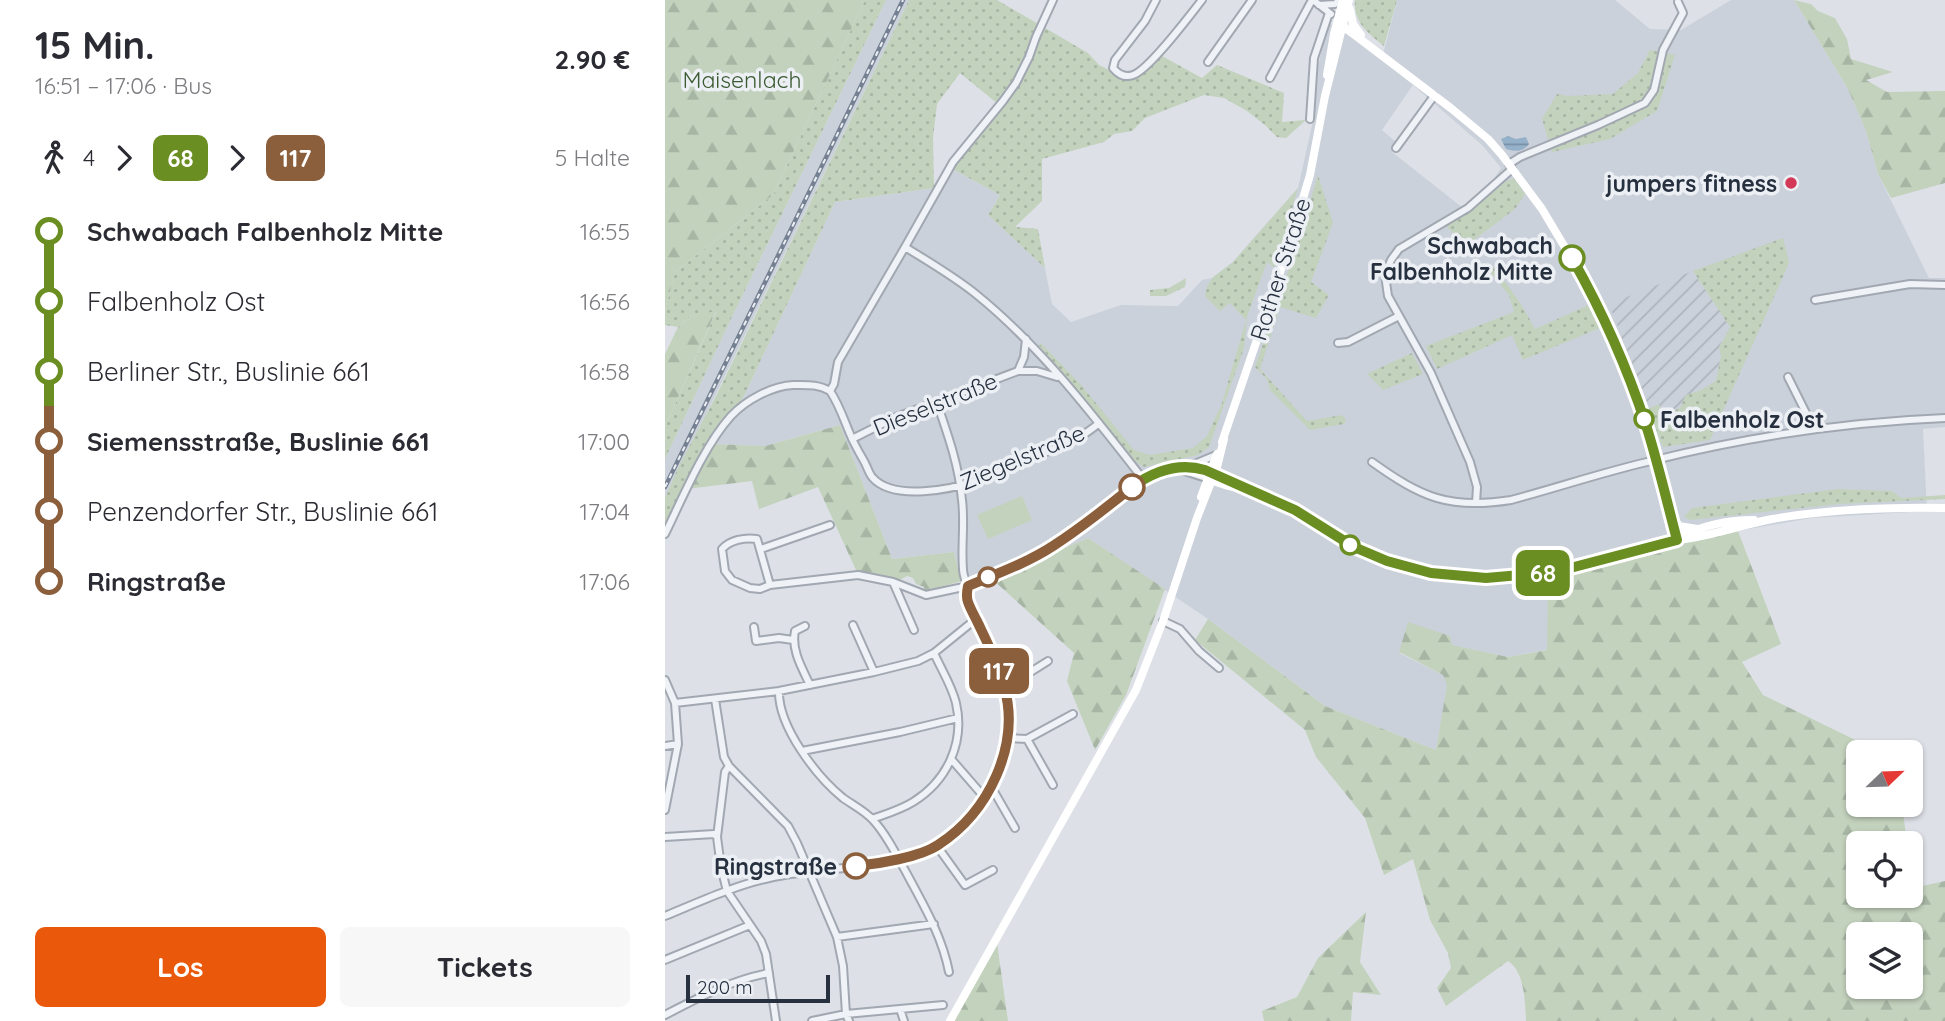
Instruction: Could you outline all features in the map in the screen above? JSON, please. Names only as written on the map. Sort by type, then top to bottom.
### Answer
[{"type":"main road","name":"Rother Straße","points":[[1211,476],[1287,252],[1310,175],[1345,1]]},
{"type":"main road","points":[[1345,1],[1353,24],[1370,47]]},
{"type":"main road","points":[[1340,23],[1488,139],[1542,209],[1594,296],[1632,387],[1647,429],[1677,540]]},
{"type":"main road","name":"Rother Straße","points":[[1211,476],[1221,456],[1224,439]]},
{"type":"main road","points":[[950,1021],[1136,690],[1163,621],[1211,476],[1295,510],[1354,547],[1387,561],[1431,573],[1486,578],[1555,572],[1677,540],[1826,510],[1945,508]]},
{"type":"main road","points":[[1668,508],[1679,526],[1700,529]]},
{"type":"main road","points":[[1677,540],[1700,529],[1727,522],[1769,520]]},
{"type":"street","points":[[665,534],[708,448],[731,416],[748,401],[785,386],[822,386],[829,391],[834,384],[838,362],[953,162],[1016,82],[1053,0]]},
{"type":"street","points":[[1156,0],[1145,21],[1115,60],[1113,68],[1118,74],[1137,74],[1165,46],[1202,0]]},
{"type":"street","points":[[1207,62],[1252,0]]},
{"type":"street","points":[[1315,2],[1335,4],[1345,1]]},
{"type":"street","points":[[1315,2],[1340,23]]},
{"type":"street","points":[[1270,78],[1315,2]]},
{"type":"street","points":[[1476,503],[1475,477],[1454,423],[1431,373],[1388,296],[1385,282],[1387,268],[1395,254],[1405,246],[1468,208],[1520,157],[1645,103],[1654,90],[1663,50],[1683,13],[1678,2]]},
{"type":"street","points":[[1310,119],[1314,58],[1329,13]]},
{"type":"street","points":[[1396,148],[1434,96]]},
{"type":"street","points":[[905,247],[975,293],[1026,339],[1099,423],[1143,479]]},
{"type":"street","points":[[1815,300],[1909,284],[1945,285]]},
{"type":"street","points":[[1338,343],[1348,342],[1399,316]]},
{"type":"street","name":"Dieselstraße","points":[[1018,371],[1024,357],[1026,339]]},
{"type":"street","name":"Dieselstraße","points":[[852,439],[894,418],[1018,371],[1037,371],[1060,377]]},
{"type":"street","points":[[1788,377],[1814,429]]},
{"type":"street","name":"Ziegelstraße","points":[[829,391],[836,399],[852,439],[872,477],[890,489],[905,491],[961,486],[981,480],[1068,443],[1088,433],[1099,423]]},
{"type":"street","points":[[665,916],[767,878],[809,870],[870,865],[899,859],[937,846],[969,818],[992,788],[1002,761],[1009,712],[997,664],[967,601],[968,586],[963,572],[961,486],[954,451],[937,403]]},
{"type":"street","points":[[1372,462],[1418,492],[1447,501],[1476,503],[1511,500],[1655,460],[1780,433],[1896,420],[1945,418]]},
{"type":"street","points":[[771,585],[757,539],[727,543],[722,549],[725,571],[731,580],[750,588],[760,589],[771,585],[858,575],[893,582],[926,595],[968,586],[1016,566],[1051,548],[1143,479],[1160,471],[1190,466],[1216,455]]},
{"type":"street","points":[[1190,466],[1211,476]]},
{"type":"street","points":[[1173,468],[1211,476]]},
{"type":"street","points":[[761,549],[830,525]]},
{"type":"street","points":[[893,582],[914,630]]},
{"type":"street","points":[[675,703],[779,691],[918,661],[934,653],[976,618]]},
{"type":"street","points":[[1163,621],[1180,629],[1199,651],[1219,668]]},
{"type":"street","points":[[852,625],[874,672]]},
{"type":"street","points":[[754,626],[756,641],[779,638],[793,640]]},
{"type":"street","points":[[805,626],[795,631],[793,640],[810,685]]},
{"type":"street","points":[[872,819],[901,808],[925,794],[941,779],[952,760],[957,741],[955,701],[934,653]]},
{"type":"street","points":[[1005,688],[1048,661]]},
{"type":"street","points":[[665,680],[675,703],[678,744],[665,810]]},
{"type":"street","points":[[779,691],[782,712],[818,775],[872,819],[899,859],[934,924],[949,972]]},
{"type":"street","points":[[715,699],[724,757],[729,766],[788,826],[809,870],[837,937],[848,1017]]},
{"type":"street","points":[[1007,738],[1027,738],[1073,714]]},
{"type":"street","points":[[802,751],[958,719]]},
{"type":"street","points":[[1027,738],[1053,785]]},
{"type":"street","points":[[665,746],[678,744]]},
{"type":"street","points":[[952,760],[985,798]]},
{"type":"street","points":[[729,766],[725,772],[717,837],[721,867],[727,891],[766,954],[776,1021]]},
{"type":"street","points":[[992,788],[1014,828]]},
{"type":"street","points":[[665,837],[714,834],[717,837]]},
{"type":"street","points":[[937,846],[965,885],[993,870]]},
{"type":"street","points":[[837,937],[934,924]]},
{"type":"street","points":[[665,960],[750,925]]},
{"type":"street","points":[[665,1015],[748,976],[769,973]]},
{"type":"street","points":[[812,1021],[943,1005]]},
{"type":"street","points":[[899,1009],[904,1021]]},
{"type":"shaded area","points":[[886,0],[909,0],[665,498],[665,459]]},
{"type":"shaded area","points":[[1397,0],[1615,0],[1650,29],[1681,30],[1731,0],[1794,0],[1848,89],[1866,131],[1878,174],[1929,278],[1945,278],[1945,427],[1923,429],[1927,511],[1812,518],[1675,544],[1624,559],[1550,649],[1508,657],[1451,645],[1399,653],[1443,675],[1448,685],[1436,750],[1325,706],[1208,619],[1088,538],[992,579],[961,581],[954,552],[892,559],[840,425],[765,446],[711,444],[744,396],[835,202],[934,188],[947,166],[1000,195],[988,215],[1045,268],[1052,304],[1071,322],[1121,305],[1178,306],[1202,280],[1212,278],[1233,262],[1298,188],[1313,121],[1306,120],[1328,22],[1382,58]],"holes":[[[1413,85],[1483,146],[1501,168],[1491,184],[1463,208],[1392,152],[1396,142],[1382,130]]]},
{"type":"shaded area","points":[[1693,271],[1730,327],[1719,347],[1721,356],[1716,381],[1686,395],[1680,408],[1663,417],[1659,405],[1649,408],[1609,304]]},
{"type":"green space","name":"Maisenlach","points":[[665,0],[865,0],[773,195],[675,272],[665,310]]},
{"type":"green space","points":[[865,0],[886,0],[665,459],[665,427],[716,312],[691,316],[678,327],[665,325],[665,310],[675,272],[773,195]]},
{"type":"green space","points":[[909,0],[997,0],[1088,53],[1099,65],[1129,80],[1140,75],[1162,56],[1202,78],[1217,65],[1284,93],[1282,122],[1306,120],[1286,138],[1277,137],[1247,111],[1224,98],[1204,95],[1145,118],[1132,131],[1114,134],[1104,142],[1042,159],[1042,201],[1015,227],[1038,229],[1045,268],[988,215],[1000,195],[947,166],[998,104],[960,73],[937,104],[933,138],[934,188],[835,202],[744,396],[711,444],[665,523],[665,498],[679,466],[717,394]]},
{"type":"green space","points":[[1355,0],[1397,0],[1384,46],[1367,32],[1359,21]]},
{"type":"green space","points":[[1794,0],[1811,4],[1818,11],[1835,18],[1847,39],[1851,59],[1893,72],[1866,80],[1887,92],[1945,91],[1945,183],[1891,198],[1878,174],[1866,131],[1848,89]]},
{"type":"green space","points":[[1650,50],[1675,55],[1657,111],[1610,139],[1552,152],[1542,119],[1557,94],[1613,94],[1638,73]]},
{"type":"green space","points":[[1318,175],[1333,223],[1311,282],[1329,295],[1316,318],[1280,307],[1260,369],[1307,421],[1342,415],[1346,420],[1344,424],[1310,430],[1270,390],[1267,379],[1255,367]]},
{"type":"green space","points":[[1514,178],[1525,194],[1515,209],[1466,246],[1446,226],[1465,215],[1505,182]]},
{"type":"green space","points":[[1298,188],[1275,268],[1267,262],[1247,317],[1244,348],[1209,447],[1198,455],[1144,467],[1136,462],[1039,345],[1041,343],[1082,386],[1134,450],[1150,455],[1193,448],[1207,436],[1222,403],[1246,320],[1230,303],[1220,311],[1205,296],[1207,287],[1212,278],[1233,262]]},
{"type":"green space","points":[[1783,238],[1789,263],[1710,440],[1663,447],[1648,409],[1659,404],[1663,416],[1680,408],[1686,395],[1716,381],[1721,356],[1719,348],[1730,327],[1693,271]]},
{"type":"green space","points":[[1492,265],[1535,329],[1591,304],[1600,328],[1523,360],[1512,335],[1437,369],[1426,346],[1514,312],[1509,295],[1487,268]]},
{"type":"green space","points":[[1186,278],[1185,287],[1166,296],[1150,296],[1150,290],[1169,288]]},
{"type":"green space","points":[[716,311],[665,427],[665,354],[678,327],[691,316]]},
{"type":"green space","points":[[1412,353],[1423,374],[1383,390],[1367,374]]},
{"type":"green space","points":[[840,425],[892,559],[954,552],[961,581],[925,592],[924,587],[907,576],[898,581],[856,570],[818,487],[759,509],[752,481],[687,489],[711,444],[765,446]]},
{"type":"green space","points":[[1838,489],[1892,491],[1901,498],[1945,495],[1945,499],[1839,504],[1690,520],[1684,517],[1692,508]]},
{"type":"green space","points":[[1022,496],[1032,520],[988,539],[977,515]]},
{"type":"green space","points":[[1738,531],[1781,644],[1742,662],[1763,695],[1855,740],[1846,740],[1846,817],[1904,817],[1905,831],[1846,831],[1846,908],[1923,908],[1923,886],[1945,881],[1945,1021],[1526,1021],[1521,980],[1514,966],[1508,961],[1446,1006],[1437,988],[1451,968],[1448,953],[1430,920],[1413,859],[1384,875],[1365,818],[1316,757],[1305,730],[1195,640],[1208,619],[1325,706],[1436,750],[1447,685],[1443,675],[1399,652],[1408,622],[1450,636],[1452,645],[1508,657],[1547,650],[1548,577],[1675,544]]},
{"type":"green space","points":[[1088,538],[1165,589],[1126,695],[1095,750],[1067,681],[1074,653],[992,579]]},
{"type":"green space","points":[[1366,912],[1360,962],[1381,995],[1353,992],[1351,1021],[1264,1021],[1262,1011],[1297,997],[1318,958]]},
{"type":"green space","points":[[997,943],[1008,1021],[952,1021]]},
{"type":"water","points":[[1508,136],[1516,139],[1526,137],[1529,144],[1519,151],[1506,149],[1501,139]]},
{"type":"railway","points":[[665,487],[903,0]]},
{"type":"bus line","name":"68","points":[[1132,487],[1160,471],[1190,466],[1205,470],[1295,510],[1354,547],[1387,561],[1431,573],[1486,578],[1555,572],[1677,540],[1647,429],[1632,387],[1596,302],[1572,258]]},
{"type":"bus line","name":"117","points":[[856,866],[899,859],[937,846],[969,818],[992,788],[1002,761],[1009,712],[997,664],[967,601],[968,586],[1051,548],[1132,487]]},
{"type":"place","name":"jumpers fitness","points":[[1791,183]]},
{"type":"place","name":"Schwabach Falbenholz Mitte","points":[[1572,258]]},
{"type":"place","name":"Falbenholz Ost","points":[[1644,419]]},
{"type":"place","name":"Ringstraße","points":[[856,866]]}]
